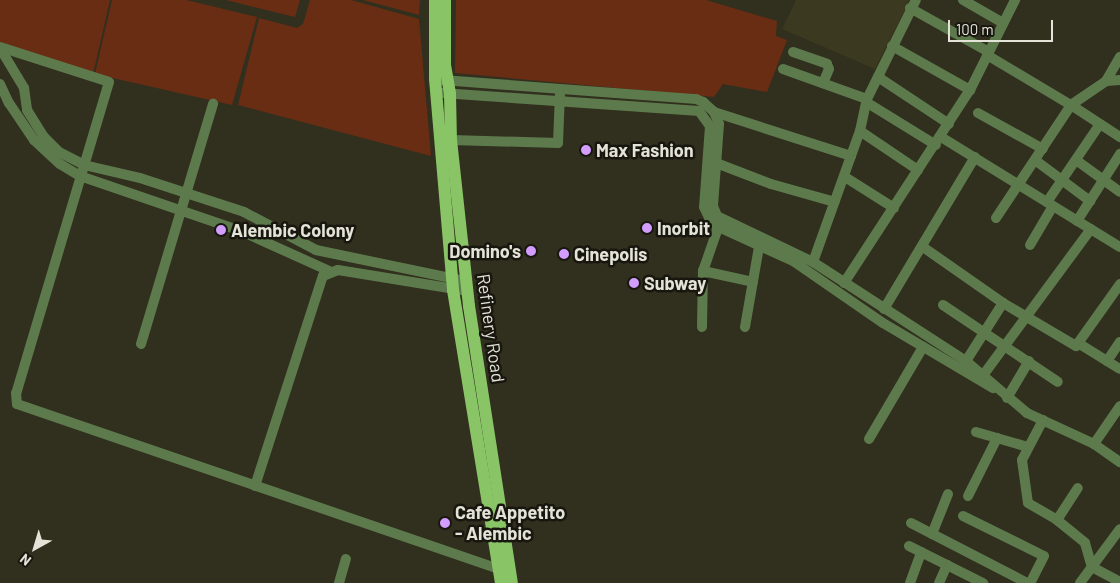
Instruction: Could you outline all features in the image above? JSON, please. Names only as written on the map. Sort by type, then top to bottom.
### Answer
[{"type":"main road","points":[[435,0],[443,78]]},
{"type":"main road","points":[[443,78],[445,0]]},
{"type":"main road","name":"Refinery Road","points":[[443,78],[436,93],[453,285],[501,562],[512,583]]},
{"type":"main road","name":"Refinery Road","points":[[443,78],[450,94],[451,140],[501,562],[501,583]]},
{"type":"street","points":[[963,0],[1003,23]]},
{"type":"street","points":[[844,283],[970,90],[1012,1]]},
{"type":"street","points":[[812,262],[845,177],[860,131],[867,100],[913,4],[1120,137]]},
{"type":"street","points":[[892,46],[970,90]]},
{"type":"street","points":[[0,47],[109,82],[16,394],[17,404],[255,486],[501,562]]},
{"type":"street","points":[[0,47],[24,88],[27,110],[44,138],[82,170],[185,193],[244,212],[316,250],[453,285]]},
{"type":"street","points":[[793,52],[827,64],[829,69],[823,83]]},
{"type":"street","points":[[996,218],[1071,104],[1106,81],[1120,57]]},
{"type":"street","points":[[783,69],[867,100],[938,141],[975,157],[1120,247]]},
{"type":"street","points":[[443,78],[696,99],[714,112],[851,156]]},
{"type":"street","points":[[878,78],[948,124]]},
{"type":"street","points":[[1106,81],[1120,80]]},
{"type":"street","points":[[0,84],[9,103],[44,152],[82,170],[181,210],[241,231],[329,271],[467,286]]},
{"type":"street","points":[[451,140],[558,144],[561,100],[559,88]]},
{"type":"street","points":[[436,93],[561,100],[699,111],[710,126],[713,206],[716,216],[812,262],[966,361],[984,374],[1007,398],[1042,420],[1094,444],[1120,462]]},
{"type":"street","points":[[141,344],[213,104]]},
{"type":"street","points":[[714,112],[719,124],[704,212],[718,228],[802,267],[923,347],[998,390]]},
{"type":"street","points":[[978,113],[1043,149]]},
{"type":"street","points":[[1030,245],[1062,181],[1100,124]]},
{"type":"street","points":[[860,131],[918,170]]},
{"type":"street","points":[[1077,221],[1120,154]]},
{"type":"street","points":[[884,309],[975,157]]},
{"type":"street","points":[[1035,160],[1090,201]]},
{"type":"street","points":[[1076,160],[1120,192]]},
{"type":"street","points":[[712,161],[771,184],[835,202]]},
{"type":"street","points":[[845,177],[894,208]]},
{"type":"street","points":[[702,327],[703,271],[718,228]]},
{"type":"street","points":[[984,374],[1004,345],[1029,317],[1091,229]]},
{"type":"street","points":[[745,327],[759,246]]},
{"type":"street","points":[[922,248],[1003,303],[1076,346],[1120,284]]},
{"type":"street","points":[[255,486],[318,283],[329,271]]},
{"type":"street","points":[[703,271],[753,282]]},
{"type":"street","points":[[966,361],[983,330],[1003,303]]},
{"type":"street","points":[[943,305],[1058,382]]},
{"type":"street","points":[[1107,361],[1120,342]]},
{"type":"street","points":[[1078,343],[1120,369]]},
{"type":"street","points":[[869,439],[923,347]]},
{"type":"street","points":[[1007,398],[1029,361]]},
{"type":"street","points":[[1094,444],[1120,406]]},
{"type":"street","points":[[1042,420],[1028,447],[1022,468],[1026,500],[1031,507],[1057,520],[1085,543],[1092,567],[1118,581]]},
{"type":"street","points":[[976,432],[1028,447]]},
{"type":"street","points":[[968,496],[997,438]]},
{"type":"street","points":[[1057,520],[1078,488]]},
{"type":"street","points":[[932,534],[948,494]]},
{"type":"street","points":[[911,523],[1028,583],[1044,556],[963,516]]},
{"type":"street","points":[[1080,583],[1120,528]]},
{"type":"street","points":[[909,546],[947,565],[970,580],[983,583]]},
{"type":"street","points":[[910,583],[921,552]]},
{"type":"street","points":[[339,583],[346,559]]},
{"type":"street","points":[[939,583],[947,565]]},
{"type":"shaded area","points":[[0,0],[110,0],[93,74],[0,42]]},
{"type":"shaded area","points":[[112,0],[186,0],[257,17],[232,105],[95,74]]},
{"type":"shaded area","points":[[226,0],[300,0],[295,17]]},
{"type":"shaded area","points":[[310,0],[351,0],[419,19],[431,156],[238,105],[259,18],[297,28],[303,24]]},
{"type":"shaded area","points":[[363,0],[420,0],[419,15]]},
{"type":"shaded area","points":[[456,0],[706,0],[777,21],[776,36],[787,40],[767,92],[723,84],[714,97],[455,73]]},
{"type":"shaded area","points":[[796,0],[910,0],[875,69],[782,29]]},
{"type":"place","name":"Max Fashion","points":[[586,150]]},
{"type":"place","name":"Inorbit","points":[[647,228]]},
{"type":"place","name":"Alembic Colony","points":[[221,230]]},
{"type":"place","name":"Domino's","points":[[531,251]]},
{"type":"place","name":"Cinepolis","points":[[564,254]]},
{"type":"place","name":"Subway","points":[[634,283]]},
{"type":"place","name":"Cafe Appetito - Alembic","points":[[445,523]]}]
